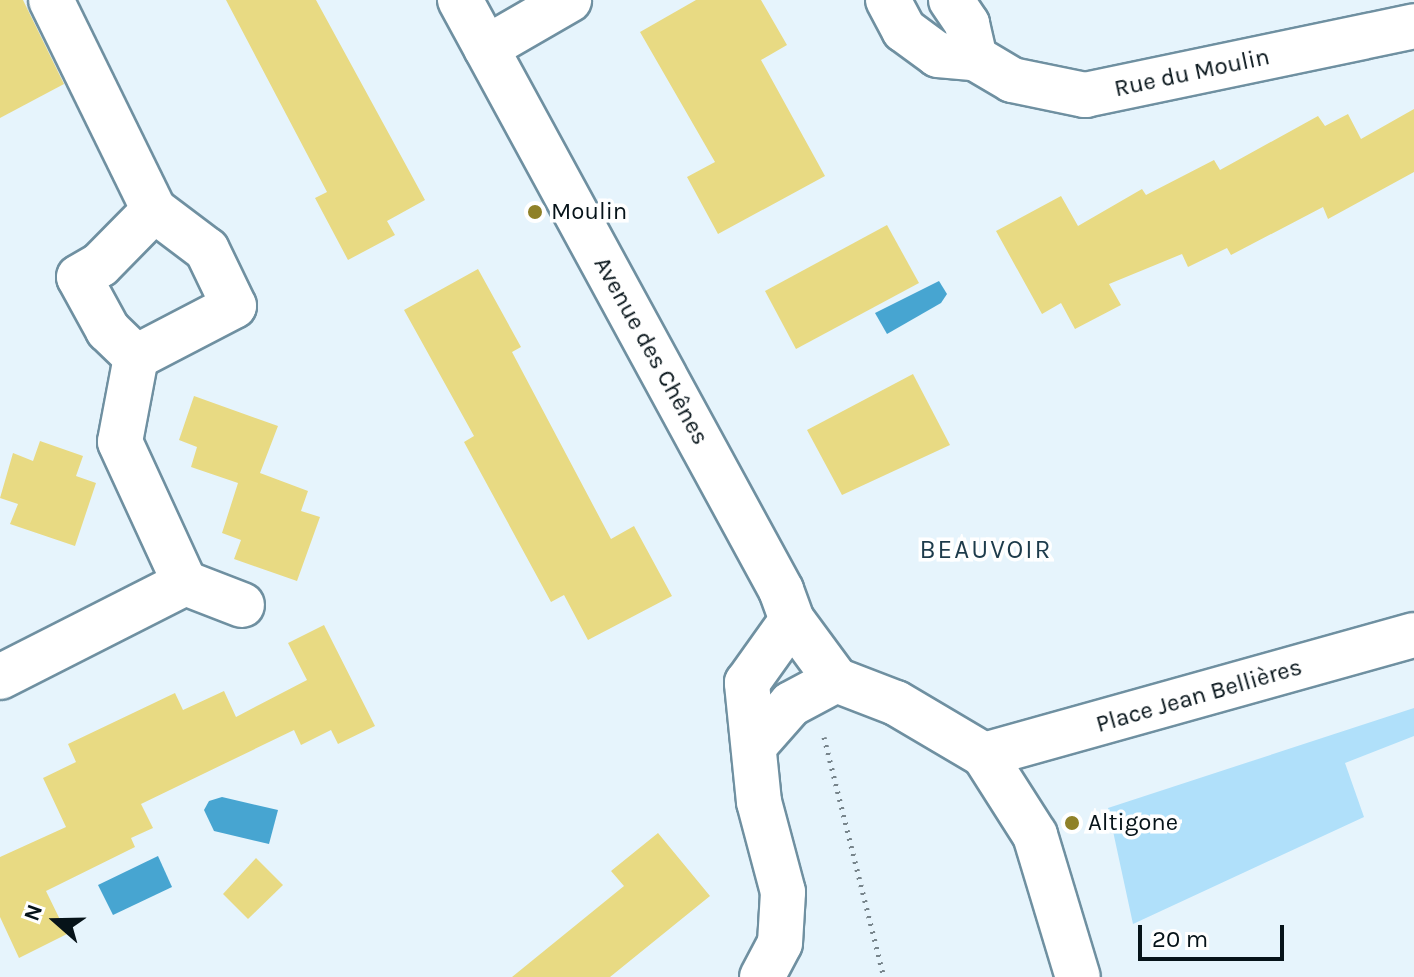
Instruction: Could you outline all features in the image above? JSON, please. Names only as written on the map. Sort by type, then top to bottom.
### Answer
[{"type":"street","points":[[51,0],[154,210],[207,250],[234,306],[136,357]]},
{"type":"street","name":"Avenue des Chênes","points":[[460,0],[781,590],[792,620],[836,680]]},
{"type":"street","points":[[486,48],[569,0]]},
{"type":"street","name":"Rue du Moulin","points":[[888,0],[904,30],[938,55],[975,58],[1012,80],[1085,95],[1414,26]]},
{"type":"street","points":[[951,0],[967,24],[975,58]]},
{"type":"street","points":[[136,357],[108,330],[79,277],[100,265],[154,210]]},
{"type":"street","points":[[136,357],[120,442],[185,583],[242,605]]},
{"type":"street","points":[[0,677],[185,583]]},
{"type":"street","points":[[762,977],[780,943],[783,892],[759,802],[747,683],[792,620]]},
{"type":"street","name":"Place Jean Bellières","points":[[984,755],[1414,635]]},
{"type":"street","points":[[754,746],[791,704],[836,680],[896,703],[984,755],[1035,835],[1078,977]]},
{"type":"path","points":[[836,680],[820,719],[884,977]]},
{"type":"shaded area","points":[[1414,708],[1414,736],[1345,763],[1364,817],[1133,924],[1108,808]]},
{"type":"water","points":[[939,281],[947,294],[941,303],[887,334],[875,313]]},
{"type":"water","points":[[222,797],[278,810],[269,844],[214,831],[204,810],[209,801]]},
{"type":"water","points":[[158,856],[172,887],[113,915],[98,885]]},
{"type":"building","points":[[0,0],[23,0],[64,84],[0,118]]},
{"type":"building","points":[[226,0],[316,0],[425,200],[387,221],[395,235],[348,260],[315,198],[327,192]]},
{"type":"building","points":[[696,0],[761,0],[787,45],[761,60],[825,176],[718,234],[687,177],[715,162],[640,32]]},
{"type":"building","points":[[1414,109],[1414,172],[1328,219],[1323,207],[1231,255],[1227,248],[1188,267],[1182,254],[1109,284],[1121,305],[1075,329],[1061,303],[1042,314],[996,231],[1061,196],[1078,226],[1142,189],[1146,195],[1214,160],[1220,170],[1318,116],[1325,126],[1348,114],[1361,139]]},
{"type":"building","points":[[887,225],[919,283],[796,349],[765,291]]},
{"type":"building","points":[[478,269],[521,347],[512,352],[611,539],[634,526],[672,596],[588,640],[564,595],[551,602],[464,442],[474,436],[404,310]]},
{"type":"building","points":[[913,374],[950,445],[842,495],[807,430]]},
{"type":"building","points":[[194,396],[278,426],[260,473],[308,491],[301,511],[320,517],[297,581],[234,559],[241,540],[222,533],[238,483],[191,467],[197,447],[179,440]]},
{"type":"building","points":[[40,441],[83,456],[76,476],[96,483],[75,546],[10,524],[18,504],[0,498],[13,453],[33,461]]},
{"type":"building","points":[[324,625],[375,726],[338,744],[331,730],[301,745],[294,730],[141,804],[153,828],[131,838],[135,847],[46,891],[67,934],[19,958],[0,917],[0,857],[66,827],[43,778],[76,762],[68,744],[175,693],[183,710],[224,691],[236,717],[307,680],[288,643]]},
{"type":"building","points":[[658,833],[710,896],[610,977],[512,977],[624,886],[611,871]]},
{"type":"building","points":[[256,858],[283,885],[248,919],[223,894]]},
{"type":"place","name":"Moulin","points":[[535,212]]},
{"type":"place","name":"Altigone","points":[[1072,823]]},
{"type":"district","name":"BEAUVOIR","points":[[986,550]]}]
